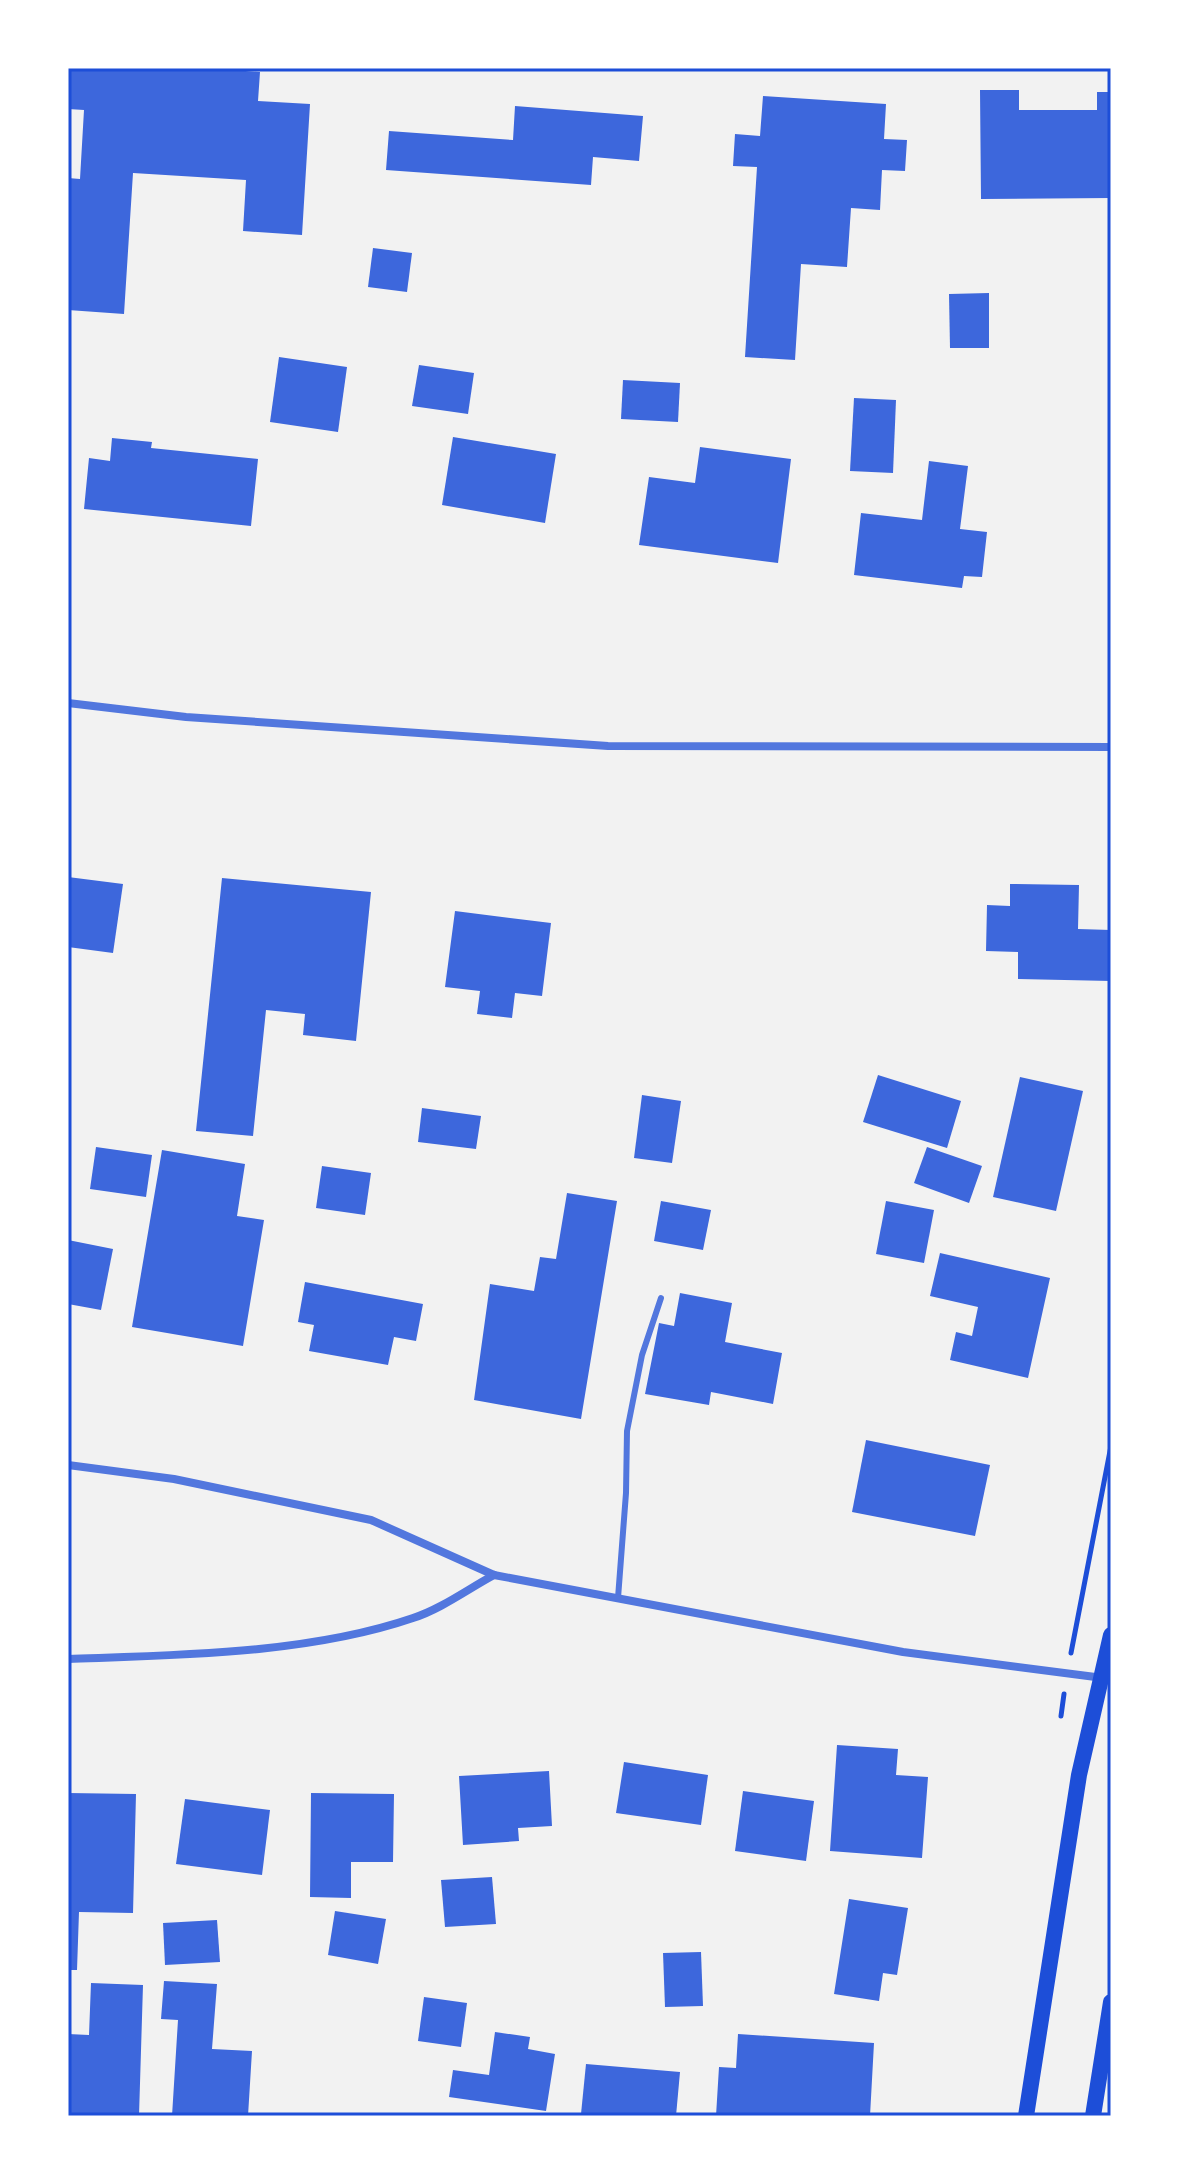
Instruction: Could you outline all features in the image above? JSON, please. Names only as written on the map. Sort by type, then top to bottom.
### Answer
[{"type":"main road","points":[[1026,2116],[1079,1775],[1106,1679],[1111,1635]]},
{"type":"main road","points":[[1093,2116],[1111,2002]]},
{"type":"street","points":[[68,703],[186,717],[608,746],[1111,747]]},
{"type":"street","points":[[68,1465],[174,1479],[371,1520],[494,1575],[903,1652],[1106,1679]]},
{"type":"street","points":[[68,1659],[200,1654],[343,1637],[416,1618],[494,1575]]},
{"type":"lane","points":[[618,1598],[627,1431],[634,1384],[661,1298]]},
{"type":"building","points":[[68,68],[203,68],[260,72],[258,101],[310,104],[302,235],[243,231],[246,180],[133,173],[124,314],[68,310],[68,178],[80,179],[84,110],[68,109]]},
{"type":"building","points":[[980,90],[1019,90],[1019,110],[1097,110],[1097,92],[1111,92],[1111,198],[981,199]]},
{"type":"building","points":[[763,96],[886,104],[884,139],[907,140],[905,171],[882,170],[880,210],[851,208],[847,267],[801,264],[795,360],[745,357],[757,167],[733,166],[735,134],[760,136]]},
{"type":"building","points":[[515,106],[643,116],[639,161],[593,157],[591,185],[386,170],[389,131],[513,140]]},
{"type":"building","points":[[373,248],[412,253],[407,292],[368,287]]},
{"type":"building","points":[[989,293],[989,348],[950,348],[949,294]]},
{"type":"building","points":[[279,357],[347,367],[338,432],[270,422]]},
{"type":"building","points":[[419,365],[474,373],[468,414],[412,406]]},
{"type":"building","points":[[623,380],[680,383],[678,422],[621,419]]},
{"type":"building","points":[[854,398],[896,400],[893,473],[850,471]]},
{"type":"building","points":[[453,437],[556,454],[545,523],[442,505]]},
{"type":"building","points":[[112,438],[152,442],[151,448],[258,459],[251,526],[84,509],[89,458],[110,461]]},
{"type":"building","points":[[700,447],[791,459],[778,563],[639,545],[649,477],[695,483]]},
{"type":"building","points":[[929,461],[968,466],[960,529],[987,532],[982,577],[964,576],[962,588],[854,575],[861,513],[922,520]]},
{"type":"building","points":[[68,877],[123,884],[113,953],[68,947]]},
{"type":"building","points":[[222,878],[371,892],[356,1041],[303,1035],[305,1014],[266,1010],[253,1136],[196,1131]]},
{"type":"building","points":[[1010,884],[1079,885],[1078,929],[1111,930],[1111,981],[1018,979],[1018,952],[986,951],[987,905],[1010,906]]},
{"type":"building","points":[[455,911],[551,923],[542,996],[515,993],[512,1018],[477,1014],[480,991],[445,987]]},
{"type":"building","points":[[878,1075],[961,1101],[947,1148],[863,1122]]},
{"type":"building","points":[[1020,1077],[1083,1091],[1056,1211],[993,1197]]},
{"type":"building","points":[[642,1095],[681,1101],[672,1163],[634,1158]]},
{"type":"building","points":[[422,1108],[481,1116],[476,1149],[418,1142]]},
{"type":"building","points":[[96,1147],[152,1155],[146,1197],[90,1189]]},
{"type":"building","points":[[927,1147],[982,1166],[969,1203],[914,1183]]},
{"type":"building","points":[[162,1150],[245,1164],[237,1216],[264,1220],[243,1346],[132,1327]]},
{"type":"building","points":[[322,1166],[371,1173],[365,1215],[316,1208]]},
{"type":"building","points":[[567,1193],[617,1201],[581,1419],[474,1400],[490,1284],[534,1291],[540,1257],[556,1259]]},
{"type":"building","points":[[661,1201],[711,1210],[703,1250],[654,1241]]},
{"type":"building","points":[[886,1201],[934,1210],[924,1263],[876,1254]]},
{"type":"building","points":[[68,1240],[113,1249],[101,1310],[68,1304]]},
{"type":"building","points":[[940,1253],[1050,1278],[1028,1378],[950,1360],[956,1332],[972,1336],[978,1307],[930,1296]]},
{"type":"building","points":[[305,1282],[423,1304],[416,1341],[394,1337],[388,1365],[309,1351],[314,1325],[298,1322]]},
{"type":"building","points":[[680,1293],[732,1303],[725,1342],[782,1353],[773,1404],[711,1392],[709,1405],[645,1394],[659,1323],[674,1326]]},
{"type":"building","points":[[866,1440],[990,1465],[975,1536],[852,1512]]},
{"type":"building","points":[[837,1745],[898,1749],[896,1775],[928,1777],[922,1858],[830,1851]]},
{"type":"building","points":[[624,1762],[708,1775],[701,1825],[616,1813]]},
{"type":"building","points":[[549,1771],[552,1826],[518,1828],[519,1841],[463,1845],[459,1776]]},
{"type":"building","points":[[743,1791],[814,1801],[806,1861],[735,1851]]},
{"type":"building","points":[[68,1793],[136,1794],[133,1913],[79,1912],[77,1970],[68,1970]]},
{"type":"building","points":[[311,1793],[394,1794],[393,1862],[351,1862],[351,1898],[310,1897]]},
{"type":"building","points":[[185,1799],[270,1810],[262,1875],[176,1864]]},
{"type":"building","points":[[492,1877],[496,1924],[445,1927],[441,1880]]},
{"type":"building","points":[[849,1899],[908,1908],[897,1975],[883,1973],[879,2001],[834,1994]]},
{"type":"building","points":[[335,1911],[386,1919],[378,1964],[328,1955]]},
{"type":"building","points":[[217,1920],[220,1962],[165,1965],[163,1923]]},
{"type":"building","points":[[701,1952],[703,2006],[665,2007],[663,1953]]},
{"type":"building","points":[[164,1981],[217,1984],[212,2049],[252,2051],[248,2116],[172,2116],[178,2020],[161,2019]]},
{"type":"building","points":[[91,1983],[143,1985],[139,2116],[68,2116],[68,2034],[89,2035]]},
{"type":"building","points":[[424,1997],[467,2003],[461,2047],[418,2041]]},
{"type":"building","points":[[495,2032],[530,2037],[528,2049],[555,2054],[546,2111],[449,2097],[453,2070],[489,2075]]},
{"type":"building","points":[[738,2034],[874,2043],[870,2116],[716,2116],[719,2067],[736,2068]]},
{"type":"building","points":[[586,2064],[680,2072],[676,2116],[581,2114]]}]
